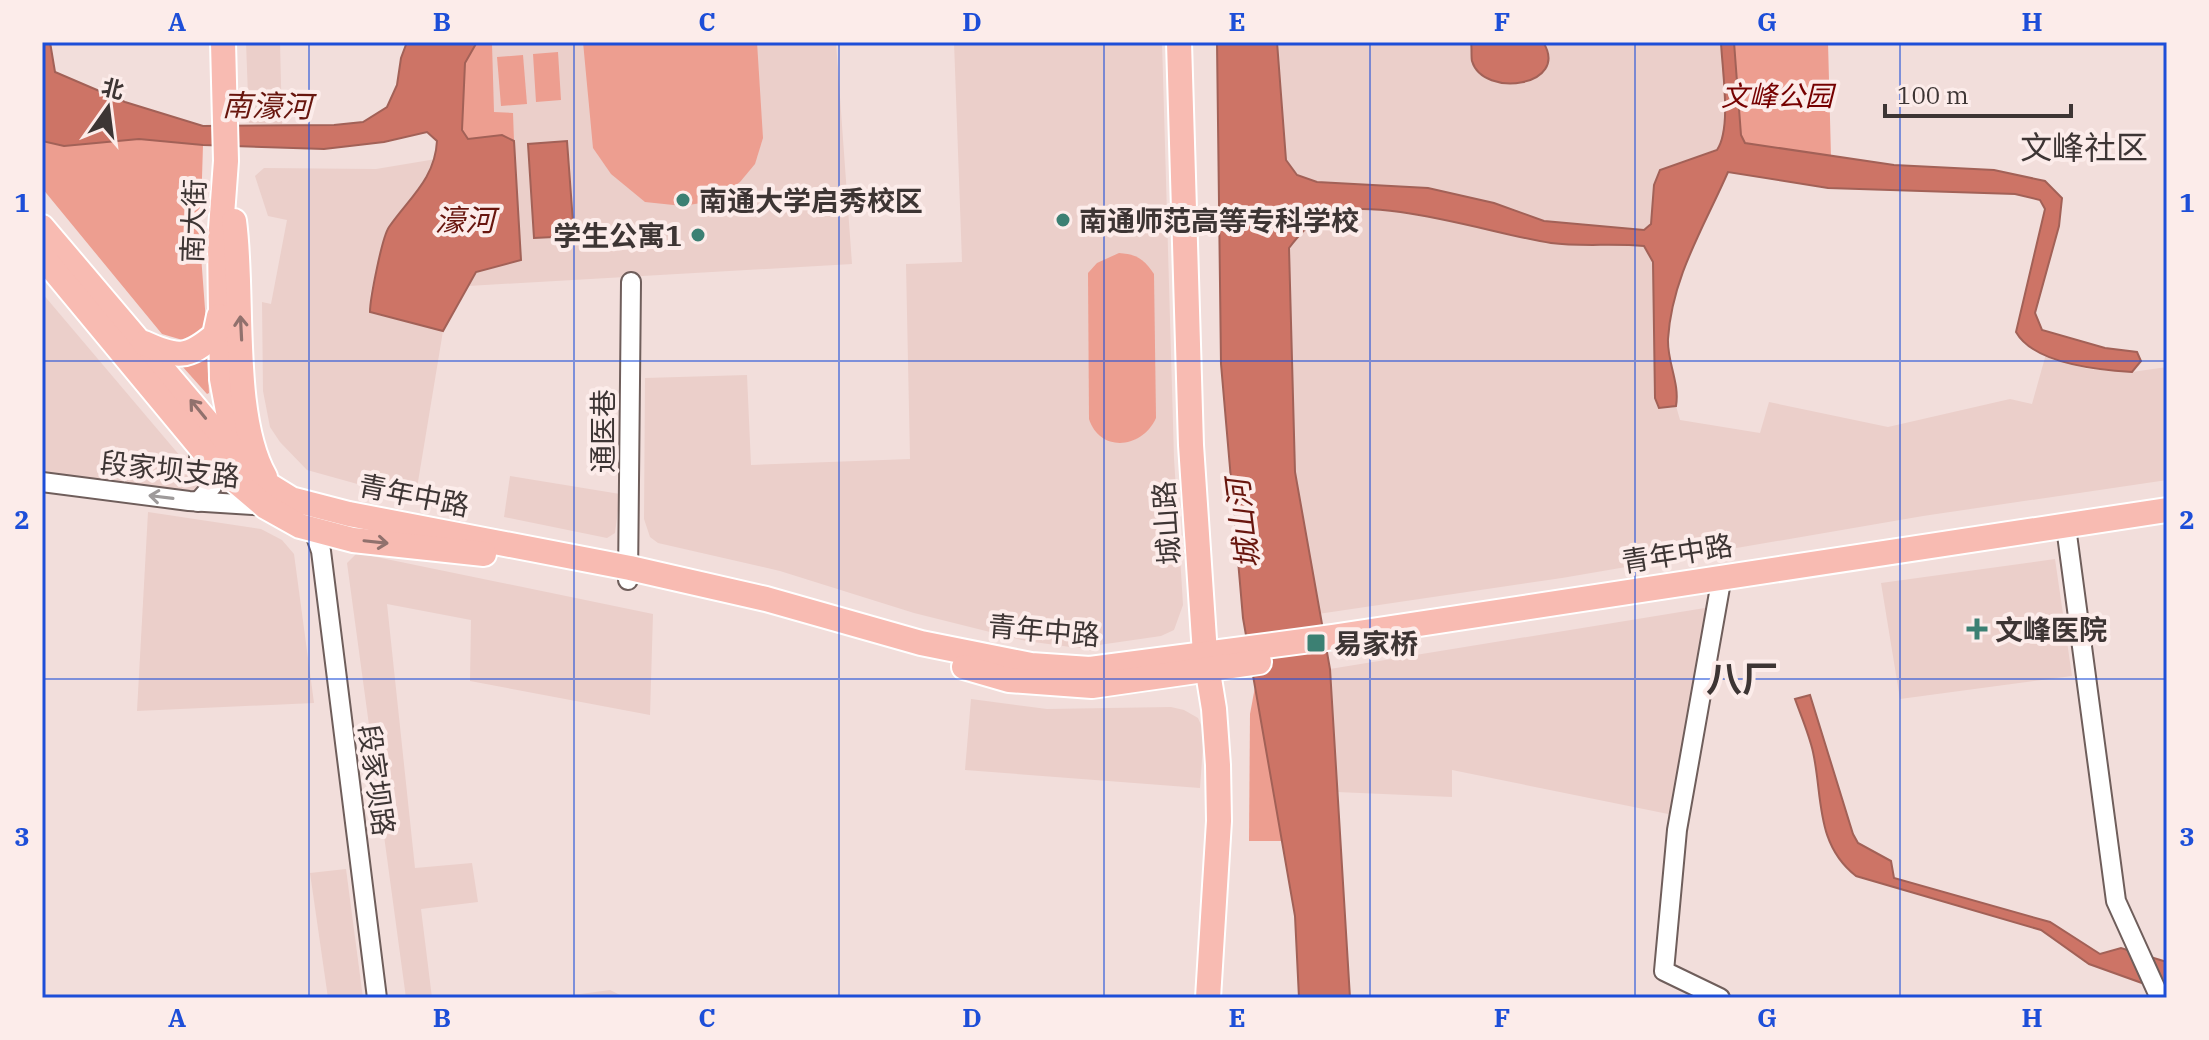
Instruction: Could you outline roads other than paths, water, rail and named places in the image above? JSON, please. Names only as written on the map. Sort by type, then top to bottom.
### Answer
[{"type":"main road","points":[[223,42],[226,161]]},
{"type":"main road","name":"城山路","points":[[1179,42],[1191,445],[1224,660],[1214,709],[1219,821],[1208,998]]},
{"type":"main road","name":"城山路","points":[[1192,42],[1196,312],[1203,447],[1224,660],[1232,816],[1219,998]]},
{"type":"main road","name":"南大街","points":[[226,161],[220,242],[222,379],[235,452],[248,486],[279,503]]},
{"type":"main road","name":"南大街","points":[[226,161],[236,232],[245,398],[254,452],[279,503]]},
{"type":"main road","points":[[42,227],[235,452]]},
{"type":"main road","name":"青年中路","points":[[42,256],[212,461],[279,503],[349,514],[629,574],[766,599],[921,643],[1031,665],[1090,669],[1224,660],[1720,584],[1767,582],[1924,564],[2167,510]]},
{"type":"main road","points":[[140,341],[174,356],[185,354],[215,335],[221,306]]},
{"type":"main road","name":"青年中路","points":[[2067,534],[2167,526]]},
{"type":"street","name":"通医巷","points":[[629,574],[631,282]]},
{"type":"street","points":[[82,303],[119,363],[208,469],[213,478],[211,491],[198,502]]},
{"type":"street","name":"段家坝支路","points":[[42,482],[198,502],[279,503]]},
{"type":"street","name":"段家坝路","points":[[279,503],[312,548],[322,569],[377,998]]},
{"type":"street","points":[[2067,534],[2116,901],[2160,998]]},
{"type":"street","points":[[1720,584],[1677,830],[1664,971],[1720,998]]},
{"type":"water","name":"濠河","points":[[42,42],[50,42],[55,72],[125,102],[203,126],[363,122],[387,107],[397,85],[407,42],[477,42],[465,63],[462,130],[468,139],[502,135],[514,141],[521,260],[476,272],[443,331],[370,312],[386,233],[420,187],[435,154],[437,141],[427,132],[384,142],[324,149],[203,145],[139,139],[64,146],[42,141]]},
{"type":"water","name":"城山河","points":[[1217,42],[1277,42],[1286,160],[1297,175],[1317,182],[1428,188],[1494,203],[1544,221],[1644,230],[1651,224],[1654,185],[1660,170],[1717,150],[1722,140],[1725,113],[1721,42],[1734,42],[1741,135],[1745,143],[1894,165],[1994,170],[2045,181],[2062,198],[2059,226],[2035,313],[2042,330],[2105,348],[2137,352],[2141,361],[2132,372],[2068,363],[2037,351],[2016,332],[2045,209],[2040,200],[2015,194],[1828,188],[1728,172],[1682,273],[1668,339],[1676,406],[1659,408],[1655,398],[1653,262],[1644,246],[1551,243],[1436,218],[1374,209],[1347,210],[1325,215],[1315,221],[1289,248],[1295,472],[1330,669],[1350,998],[1299,998],[1295,916],[1243,618],[1221,364]]},
{"type":"water","points":[[1471,42],[1543,42],[1548,57],[1545,69],[1536,77],[1522,82],[1492,80],[1479,73],[1472,61]]},
{"type":"water","points":[[567,141],[574,236],[534,238],[528,144]]},
{"type":"water","points":[[1810,695],[1853,834],[1858,843],[1891,861],[1894,878],[2050,922],[2100,954],[2121,948],[2167,962],[2167,992],[2089,964],[2041,930],[1856,876],[1833,849],[1827,835],[1813,752],[1795,699]]},
{"type":"place","name":"南通大学启秀校区","points":[[683,200]]},
{"type":"place","name":"南通师范高等专科学校","points":[[1063,220]]},
{"type":"place","name":"学生公寓1","points":[[698,235]]},
{"type":"place","name":"文峰医院","points":[[1977,629]]},
{"type":"place","name":"易家桥","points":[[1316,643]]},
{"type":"district","name":"文峰社区","points":[[2084,147]]},
{"type":"district","name":"八厂","points":[[1742,678]]},
{"type":"park label","name":"文峰公园","points":[[1777,95]]},
{"type":"water label","name":"南濠河","points":[[267,105]]}]
